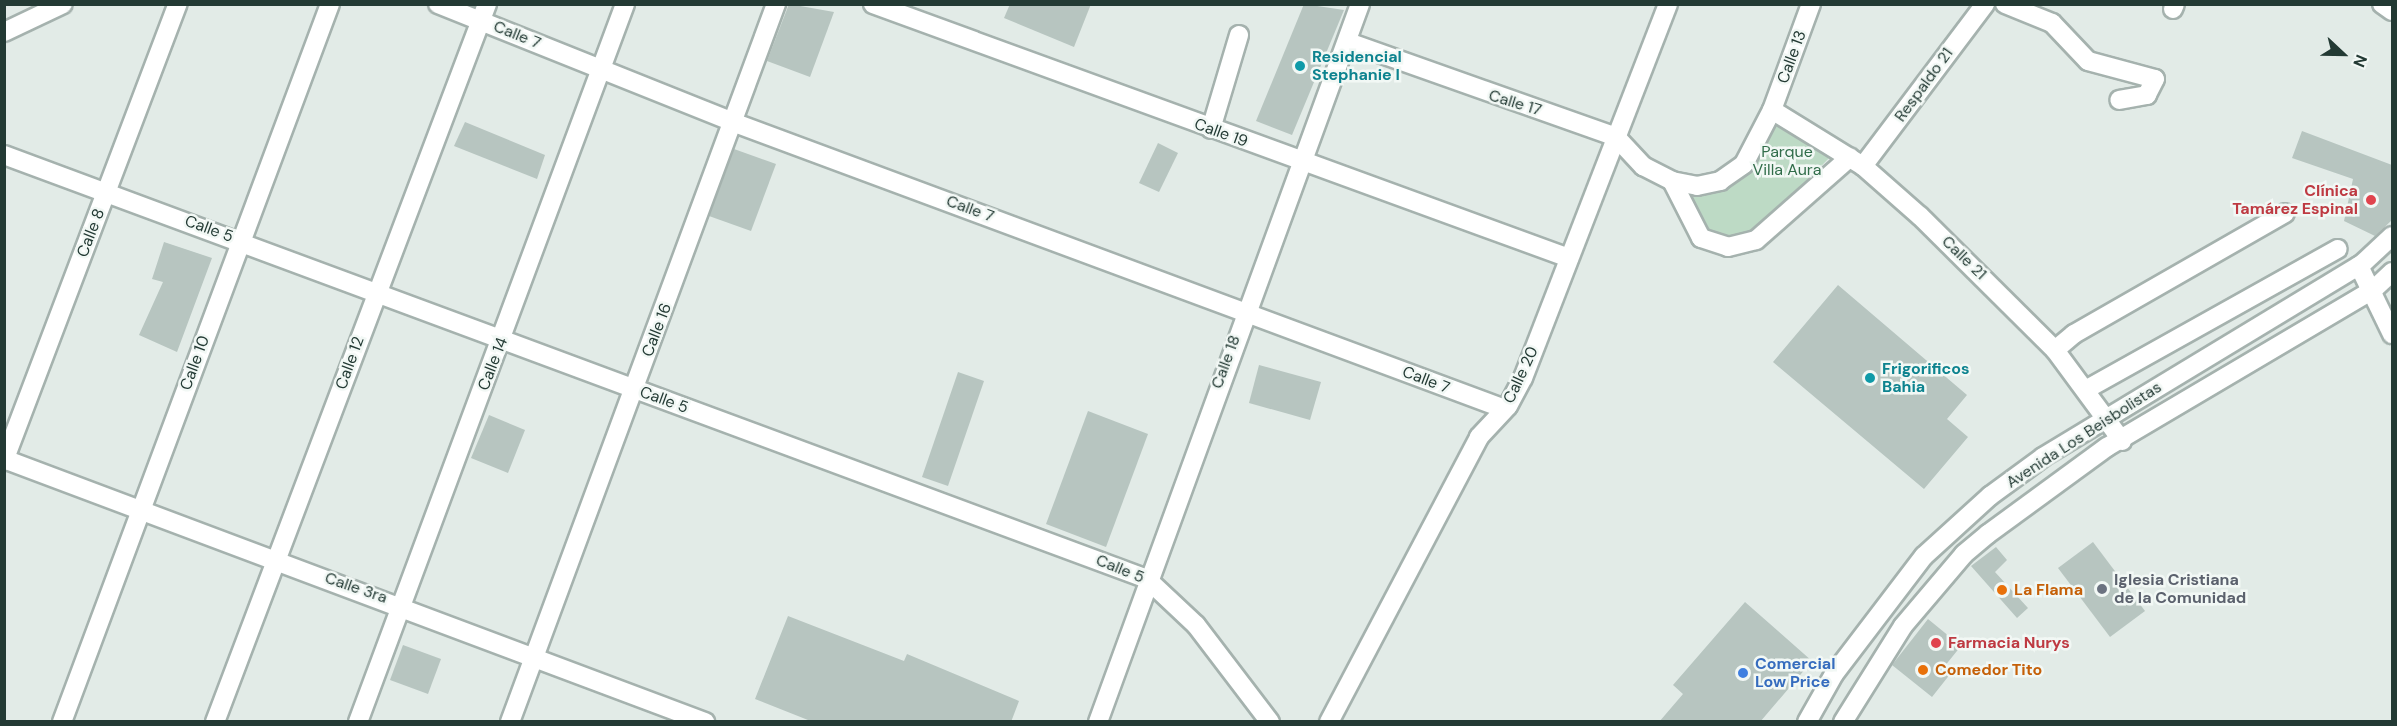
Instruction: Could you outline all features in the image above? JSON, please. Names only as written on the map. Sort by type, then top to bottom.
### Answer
[{"type":"street","points":[[4,32],[63,4]]},
{"type":"street","name":"Calle 8","points":[[5,460],[178,4]]},
{"type":"street","name":"Calle 10","points":[[62,722],[143,510],[239,239],[330,4]]},
{"type":"street","name":"Calle 7","points":[[438,4],[484,13],[601,70],[735,123],[1505,409]]},
{"type":"street","name":"Calle 14","points":[[358,722],[503,339],[625,4]]},
{"type":"street","name":"Calle 16","points":[[510,722],[735,123],[776,4]]},
{"type":"street","name":"Calle 19","points":[[873,4],[1301,163],[1569,258]]},
{"type":"street","name":"Calle 18","points":[[1098,722],[1244,311],[1348,42],[1360,4]]},
{"type":"street","name":"Calle 20","points":[[1329,722],[1479,437],[1505,409],[1523,378],[1668,4]]},
{"type":"street","name":"Calle 13","points":[[1772,110],[1811,4]]},
{"type":"street","name":"Respaldo 21","points":[[1857,162],[1985,4]]},
{"type":"street","points":[[2005,4],[2052,23],[2088,61],[2155,79],[2146,95],[2119,100]]},
{"type":"street","points":[[2382,4],[2392,11]]},
{"type":"street","name":"Calle 12","points":[[215,722],[376,292],[484,13]]},
{"type":"street","points":[[1211,129],[1239,35]]},
{"type":"street","name":"Calle 17","points":[[1348,42],[1616,137],[1643,166],[1672,181],[1697,186],[1720,181],[1744,164],[1772,110]]},
{"type":"street","name":"Calle 21","points":[[1772,110],[1857,162],[2055,350],[2088,389],[2122,441]]},
{"type":"street","name":"Calle 5","points":[[4,155],[239,239],[1147,579],[1196,626],[1270,722]]},
{"type":"street","points":[[1672,181],[1701,238],[1728,247],[1756,240],[1857,162]]},
{"type":"street","points":[[2055,350],[2074,334],[2285,213]]},
{"type":"street","name":"Avenida Los Beisbolistas","points":[[1806,722],[1840,666],[1946,533],[2043,457],[2359,266],[2392,236]]},
{"type":"street","points":[[2088,389],[2337,249]]},
{"type":"street","points":[[2359,266],[2374,289],[2392,334]]},
{"type":"street","name":"Avenida Los Beisbolistas","points":[[1843,722],[1903,626],[1964,554],[2067,473],[2374,289],[2392,272]]},
{"type":"street","name":"Calle 3ra","points":[[5,460],[277,561],[402,604],[534,658],[705,722]]},
{"type":"green space","name":"Parque Villa Aura","points":[[1769,118],[1835,152],[1754,234],[1729,240],[1706,233],[1683,192],[1720,190],[1750,171]]},
{"type":"building","points":[[789,4],[834,12],[810,77],[767,61]]},
{"type":"building","points":[[1010,4],[1091,4],[1074,47],[1004,18]]},
{"type":"building","name":"Residencial Stephanie I","points":[[1304,4],[1344,10],[1292,135],[1256,121]]},
{"type":"building","points":[[465,122],[545,155],[537,179],[454,146]]},
{"type":"building","name":"Clínica Tamárez Espinal","points":[[2302,131],[2392,165],[2392,220],[2375,236],[2344,221],[2353,179],[2292,158]]},
{"type":"building","points":[[1158,143],[1178,153],[1159,192],[1139,183]]},
{"type":"building","points":[[734,149],[776,164],[751,231],[709,216]]},
{"type":"building","points":[[164,242],[212,258],[177,352],[139,335],[163,282],[152,279]]},
{"type":"building","name":"Frigorificos Bahia","points":[[1838,285],[1967,395],[1947,419],[1968,437],[1924,489],[1773,362]]},
{"type":"building","points":[[1259,365],[1321,382],[1310,420],[1249,403]]},
{"type":"building","points":[[958,372],[984,381],[948,486],[922,477]]},
{"type":"building","points":[[1088,411],[1148,434],[1106,547],[1046,524]]},
{"type":"building","points":[[489,415],[525,430],[508,473],[471,458]]},
{"type":"building","name":"Iglesia Cristiana de la Comunidad","points":[[2093,542],[2145,611],[2110,637],[2058,568]]},
{"type":"building","name":"La Flama","points":[[1996,547],[2007,560],[1995,572],[2028,608],[2017,618],[1971,566]]},
{"type":"building","name":"Comercial Low Price","points":[[1745,602],[1812,661],[1760,722],[1659,722],[1683,694],[1673,685]]},
{"type":"building","points":[[788,616],[904,661],[907,654],[1019,701],[1011,722],[813,722],[755,699]]},
{"type":"building","points":[[1928,619],[1961,646],[1944,667],[1951,673],[1932,697],[1892,665]]},
{"type":"building","points":[[403,645],[441,659],[428,694],[390,680]]},
{"type":"place","name":"Residencial Stephanie I","points":[[1300,66]]},
{"type":"place","name":"Clínica Tamárez Espinal","points":[[2371,200]]},
{"type":"place","name":"Frigorificos Bahia","points":[[1870,378]]},
{"type":"place","name":"Iglesia Cristiana de la Comunidad","points":[[2102,589]]},
{"type":"place","name":"La Flama","points":[[2002,590]]},
{"type":"place","name":"Farmacia Nurys","points":[[1936,643]]},
{"type":"place","name":"Comedor Tito","points":[[1923,670]]},
{"type":"place","name":"Comercial Low Price","points":[[1743,673]]}]
